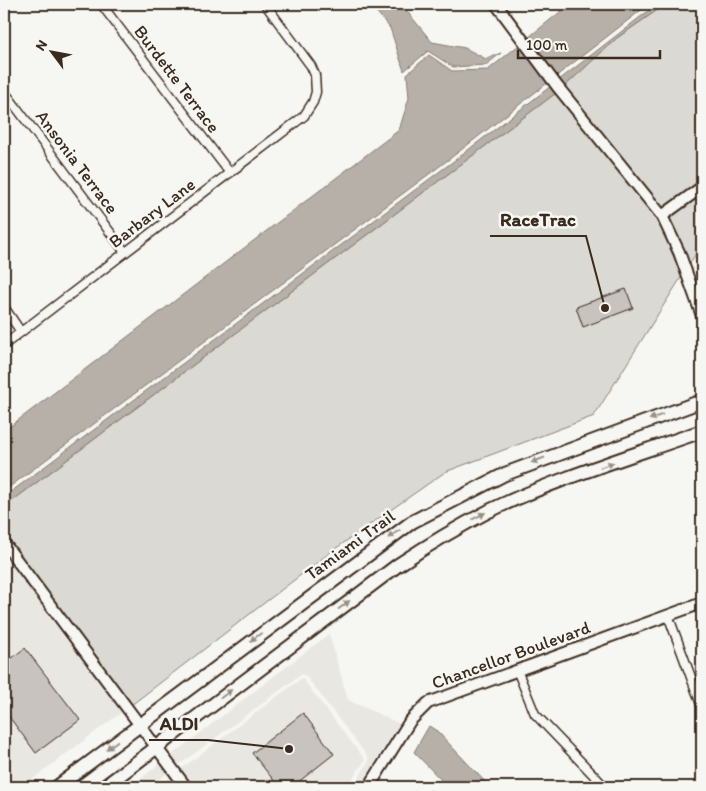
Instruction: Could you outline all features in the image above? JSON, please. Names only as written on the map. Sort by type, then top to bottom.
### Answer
[{"type":"main road","name":"Tamiami Trail","points":[[57,787],[380,543],[428,513],[475,488],[531,463],[702,400]]},
{"type":"main road","points":[[104,787],[398,565],[459,526],[527,495],[702,430]]},
{"type":"street","name":"Burdette Terrace","points":[[101,4],[230,173]]},
{"type":"street","name":"Barbary Lane","points":[[4,345],[304,116],[313,102],[316,84],[311,66],[265,4]]},
{"type":"street","points":[[496,4],[557,86],[662,216],[679,252],[702,316]]},
{"type":"street","name":"Ansonia Terrace","points":[[4,91],[125,252]]},
{"type":"street","points":[[662,216],[702,187]]},
{"type":"street","points":[[4,307],[21,332]]},
{"type":"street","points":[[4,543],[138,726],[186,787]]},
{"type":"street","name":"Chancellor Boulevard","points":[[369,787],[410,721],[424,707],[437,698],[702,603]]},
{"type":"street","points":[[668,615],[702,707]]},
{"type":"street","points":[[516,670],[535,714],[605,787]]},
{"type":"shaded area","points":[[370,4],[401,4],[432,42],[465,48],[486,59],[501,53],[486,65],[453,67],[428,51],[404,71],[390,28]]},
{"type":"shaded area","points":[[570,4],[649,4],[452,157],[4,491],[4,431],[399,130],[409,98],[407,74],[429,55],[452,71],[488,70]]},
{"type":"shaded area","points":[[657,4],[666,4],[617,38],[564,87],[559,80]]},
{"type":"shaded area","points":[[666,4],[702,4],[702,180],[662,209],[564,87],[617,38]]},
{"type":"shaded area","points":[[551,86],[556,93],[4,507],[4,497]]},
{"type":"shaded area","points":[[556,93],[657,219],[682,276],[594,416],[445,472],[332,551],[130,706],[4,535],[4,507]]},
{"type":"shaded area","points":[[702,194],[702,244],[689,265],[668,218]]},
{"type":"shaded area","points":[[4,552],[122,712],[22,787],[4,787]]},
{"type":"shaded area","points":[[329,634],[348,700],[400,724],[360,787],[353,787],[369,761],[368,757],[306,676],[302,674],[176,767],[169,757]]},
{"type":"shaded area","points":[[302,678],[365,760],[347,787],[157,787]]},
{"type":"shaded area","points":[[429,726],[437,731],[490,787],[448,787],[414,752]]},
{"type":"shaded area","points":[[161,763],[168,773],[149,787],[130,787]]},
{"type":"building","points":[[626,289],[633,308],[583,327],[576,307]]},
{"type":"building","points":[[25,648],[80,720],[36,753],[4,710],[4,664]]},
{"type":"building","points":[[303,713],[334,754],[292,787],[279,787],[252,753]]},
{"type":"place","name":"RaceTrac","points":[[605,308]]},
{"type":"place","name":"ALDI","points":[[289,749]]}]
